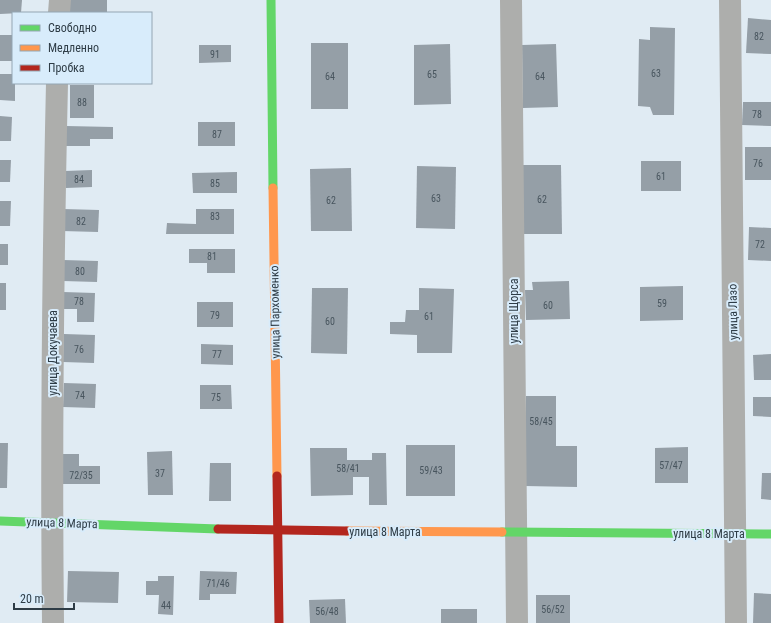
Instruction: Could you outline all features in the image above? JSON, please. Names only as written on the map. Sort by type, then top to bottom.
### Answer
[{"type":"street","points":[[59,12],[60,0]]},
{"type":"street","name":"улица Пархоменко","points":[[271,0],[279,623]]},
{"type":"street","name":"улица Щорса","points":[[511,0],[516,623]]},
{"type":"street","name":"улица Лазо","points":[[730,0],[736,623]]},
{"type":"street","name":"улица Докучаева","points":[[53,623],[52,523],[54,249],[57,84]]},
{"type":"street","name":"улица 8 Марта","points":[[0,521],[278,531],[771,534]]},
{"type":"building","points":[[0,0],[22,0],[21,12],[0,14]]},
{"type":"building","points":[[70,0],[107,0],[107,12],[70,12]]},
{"type":"building","points":[[748,18],[771,20],[771,54],[746,53]]},
{"type":"building","points":[[650,27],[675,28],[674,115],[653,115],[650,107],[638,106],[639,39],[650,40]]},
{"type":"building","points":[[0,35],[12,35],[12,61],[0,61]]},
{"type":"building","points":[[311,43],[348,43],[348,109],[311,109]]},
{"type":"building","points":[[450,44],[451,104],[414,105],[414,45]]},
{"type":"building","points":[[556,44],[558,107],[523,108],[522,45]]},
{"type":"building","points":[[199,45],[231,45],[231,62],[199,63]]},
{"type":"building","points":[[0,74],[12,74],[12,84],[15,84],[15,101],[0,100]]},
{"type":"building","points":[[70,85],[94,85],[94,118],[70,118]]},
{"type":"building","points":[[743,102],[771,102],[771,126],[742,125]]},
{"type":"building","points":[[0,116],[12,117],[11,141],[0,141]]},
{"type":"building","points":[[198,122],[235,122],[235,146],[198,146]]},
{"type":"building","points":[[66,126],[113,127],[113,139],[90,139],[90,146],[66,146]]},
{"type":"building","points":[[745,147],[771,147],[771,180],[745,180]]},
{"type":"building","points":[[0,160],[11,160],[10,182],[0,182]]},
{"type":"building","points":[[641,161],[681,161],[681,191],[641,191]]},
{"type":"building","points":[[523,165],[561,165],[562,234],[523,234]]},
{"type":"building","points":[[417,166],[456,167],[455,229],[416,228]]},
{"type":"building","points":[[351,168],[352,231],[311,231],[310,169]]},
{"type":"building","points":[[92,170],[92,187],[66,188],[65,171]]},
{"type":"building","points":[[237,172],[237,193],[193,193],[192,173]]},
{"type":"building","points":[[0,201],[11,201],[10,226],[0,226]]},
{"type":"building","points":[[63,209],[99,210],[98,232],[62,231]]},
{"type":"building","points":[[196,209],[234,209],[234,234],[166,234],[167,223],[196,224]]},
{"type":"building","points":[[749,227],[771,228],[771,261],[748,260]]},
{"type":"building","points":[[0,244],[8,244],[8,265],[0,265]]},
{"type":"building","points":[[189,249],[235,249],[235,273],[207,273],[207,263],[189,263]]},
{"type":"building","points":[[63,260],[98,261],[97,282],[63,281]]},
{"type":"building","points":[[569,281],[570,319],[526,320],[525,290],[533,290],[532,282]]},
{"type":"building","points":[[0,283],[6,283],[6,310],[0,310]]},
{"type":"building","points":[[683,286],[683,320],[640,321],[640,287]]},
{"type":"building","points":[[312,288],[348,288],[347,354],[311,353]]},
{"type":"building","points":[[419,288],[454,289],[452,353],[417,353],[417,335],[390,334],[390,322],[405,322],[406,310],[419,310]]},
{"type":"building","points":[[63,292],[95,293],[94,322],[77,322],[77,309],[62,309]]},
{"type":"building","points":[[197,302],[233,302],[233,327],[197,327]]},
{"type":"building","points":[[64,334],[95,335],[94,363],[63,362]]},
{"type":"building","points":[[201,344],[233,345],[233,365],[201,364]]},
{"type":"building","points":[[771,354],[771,380],[754,380],[753,355]]},
{"type":"building","points":[[64,383],[96,384],[95,408],[63,407]]},
{"type":"building","points":[[200,385],[231,385],[232,409],[200,409]]},
{"type":"building","points":[[526,396],[556,396],[556,446],[577,446],[577,487],[525,486]]},
{"type":"building","points":[[753,397],[771,397],[771,417],[753,416]]},
{"type":"building","points":[[0,443],[8,443],[7,488],[0,488]]},
{"type":"building","points":[[406,445],[455,445],[455,496],[406,496]]},
{"type":"building","points":[[688,447],[688,483],[655,483],[655,448]]},
{"type":"building","points":[[310,448],[347,448],[347,460],[372,460],[372,453],[386,453],[387,505],[369,505],[369,477],[353,477],[353,495],[311,496]]},
{"type":"building","points":[[172,451],[173,495],[148,495],[147,452]]},
{"type":"building","points":[[62,454],[79,454],[79,466],[100,466],[100,484],[63,484]]},
{"type":"building","points":[[210,463],[231,463],[231,501],[209,501]]},
{"type":"building","points":[[762,473],[771,473],[771,500],[761,499]]},
{"type":"building","points":[[68,571],[119,572],[118,603],[67,602]]},
{"type":"building","points":[[200,571],[237,572],[236,594],[210,594],[210,600],[199,600]]},
{"type":"building","points":[[158,576],[174,576],[173,615],[158,614],[159,595],[146,595],[146,581],[158,581]]},
{"type":"building","points":[[754,593],[771,594],[771,623],[753,623]]},
{"type":"building","points":[[536,595],[570,595],[570,623],[536,623]]},
{"type":"building","points":[[345,599],[346,623],[310,623],[309,600]]},
{"type":"building","points":[[441,609],[477,609],[477,623],[441,623]]},
{"type":"traffic: fast","points":[[271,0],[273,188]]},
{"type":"traffic: fast","points":[[0,521],[218,529]]},
{"type":"traffic: fast","points":[[502,532],[771,534]]},
{"type":"traffic: slow","points":[[273,188],[277,476]]},
{"type":"traffic: slow","points":[[347,531],[502,532]]},
{"type":"traffic: jam","points":[[277,476],[279,623]]},
{"type":"traffic: jam","points":[[218,529],[347,531]]}]
